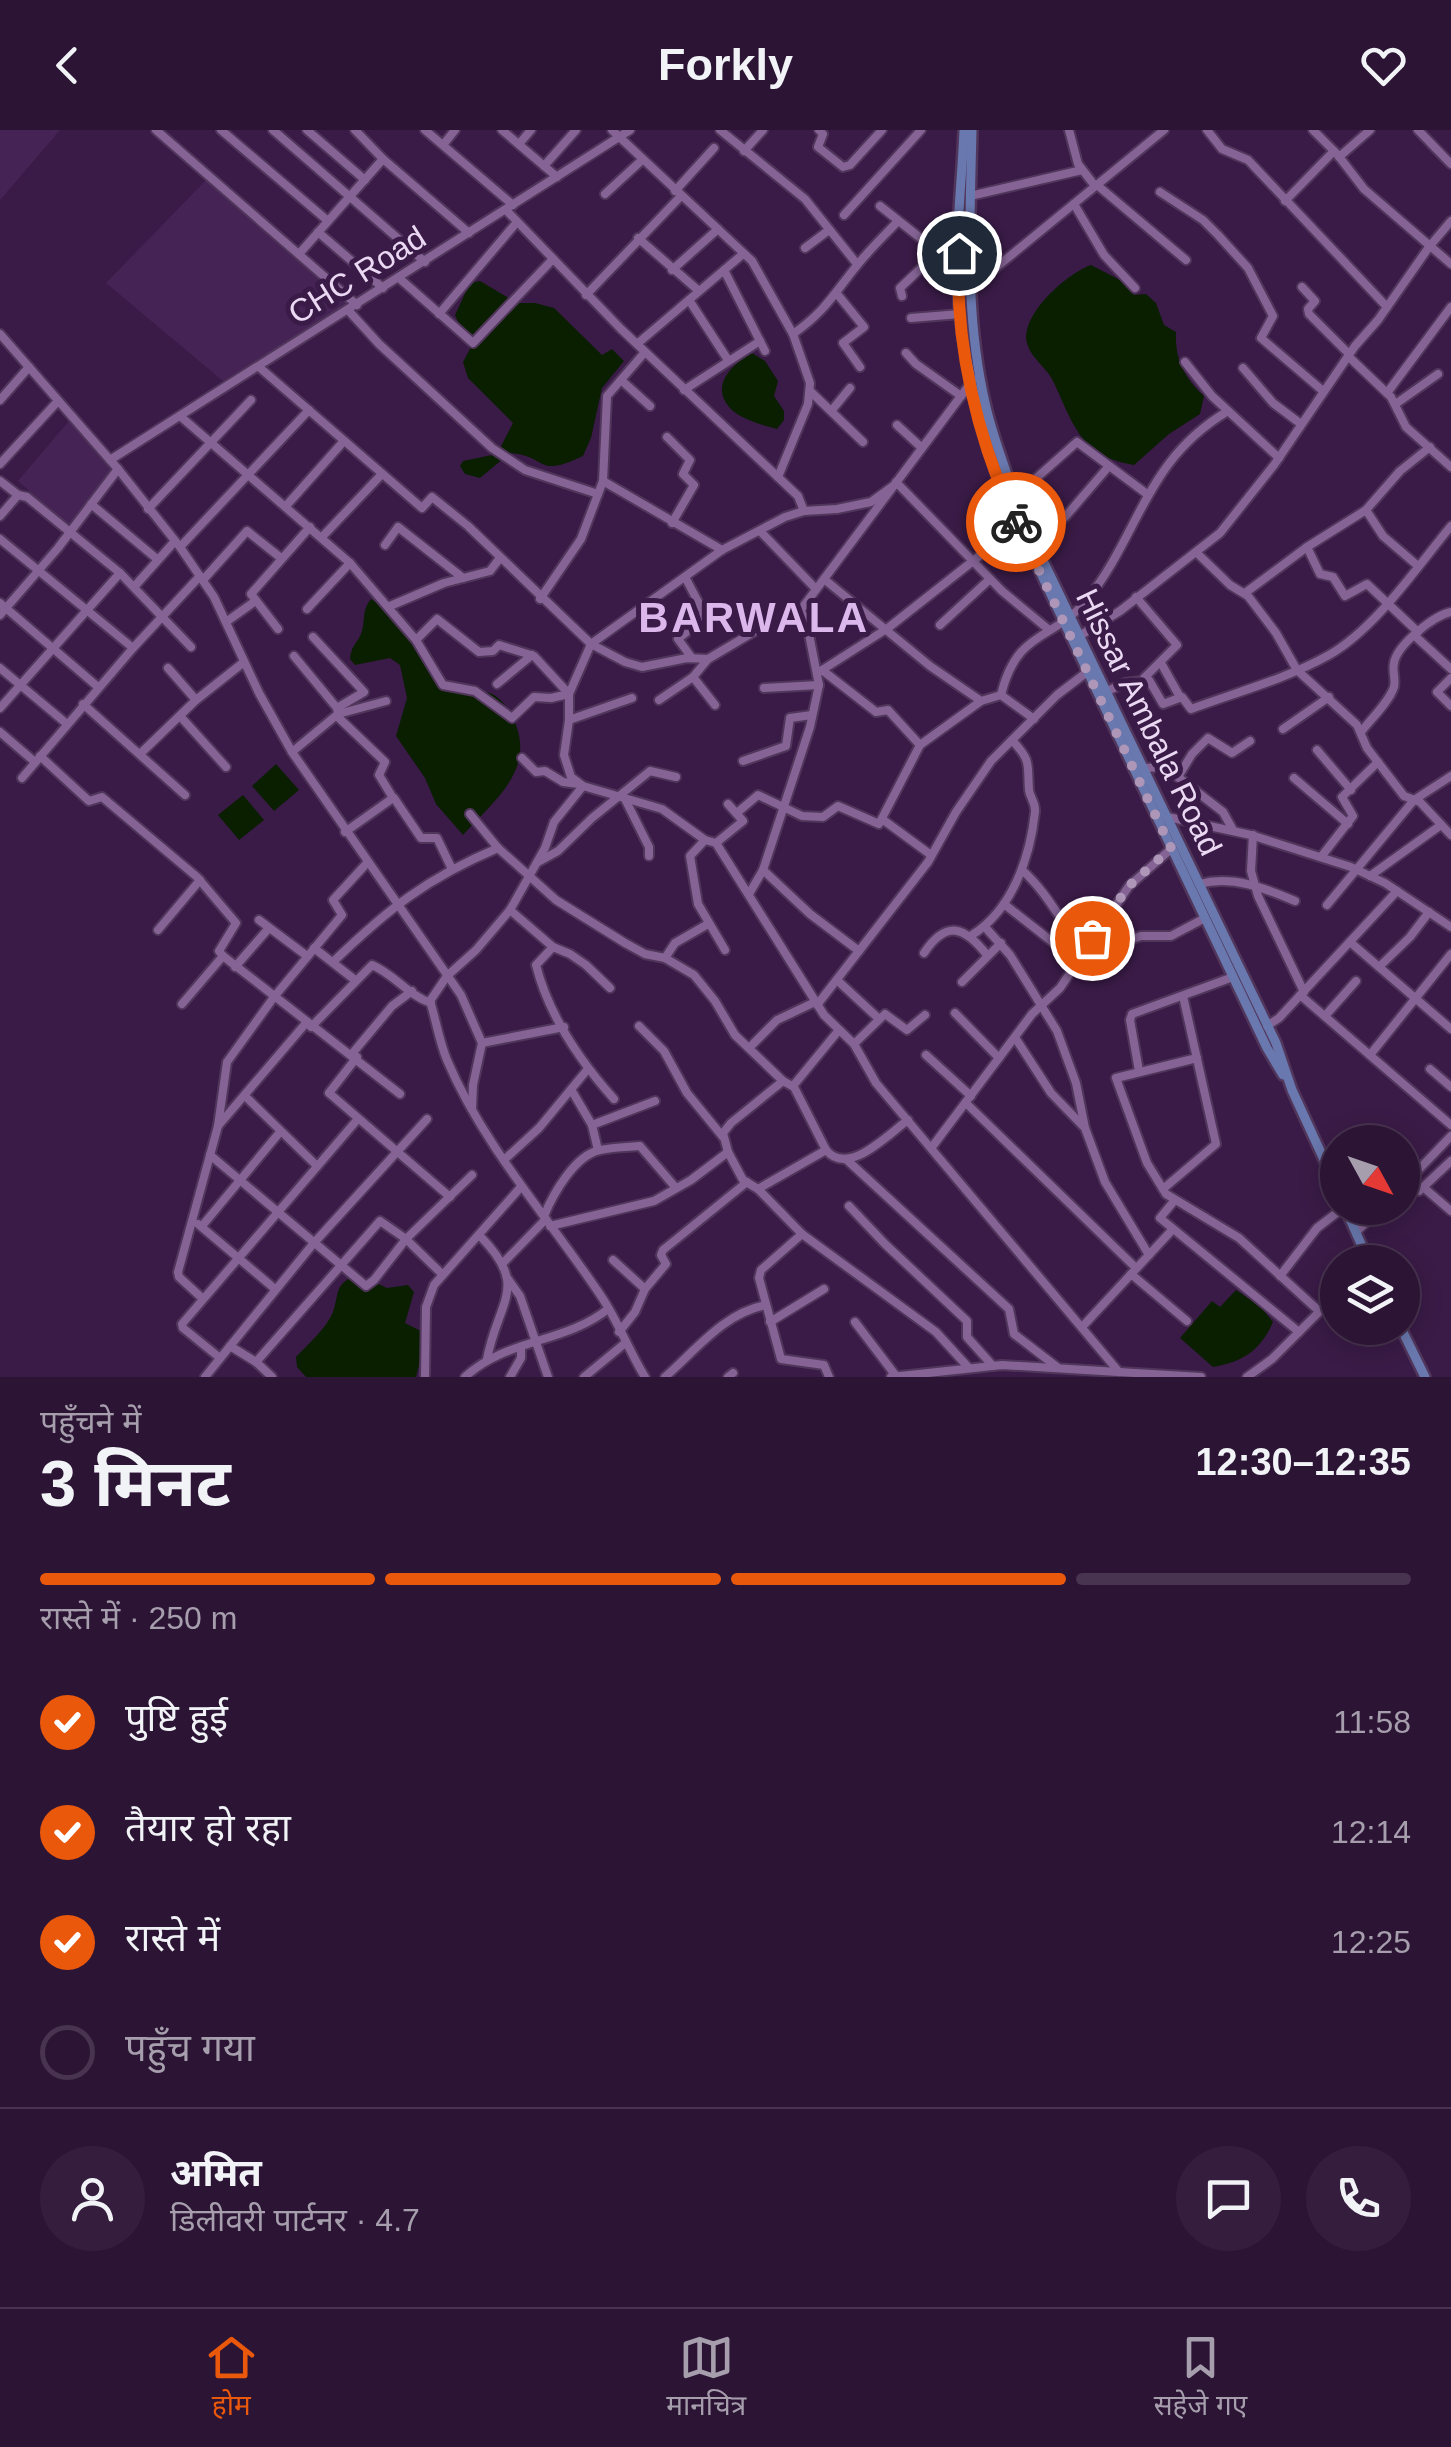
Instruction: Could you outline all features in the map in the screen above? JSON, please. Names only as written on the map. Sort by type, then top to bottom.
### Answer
[{"type":"main road","name":"Hissar Ambala Road","points":[[964,130],[960,314],[1021,523],[1035,544],[1066,618]]},
{"type":"main road","name":"Hissar Ambala Road","points":[[972,130],[970,285],[985,442],[1066,618],[1145,768],[1268,1026],[1320,1151]]},
{"type":"main road","name":"Hissar Ambala Road","points":[[1103,693],[1154,813],[1267,1048],[1292,1090]]},
{"type":"main road","points":[[1352,1225],[1362,1245]]},
{"type":"main road","points":[[1410,1345],[1426,1377]]},
{"type":"street","points":[[156,130],[298,254],[353,308],[379,344],[514,463],[598,494]]},
{"type":"street","points":[[221,130],[328,221]]},
{"type":"street","points":[[273,130],[425,262]]},
{"type":"street","points":[[306,130],[365,180]]},
{"type":"street","points":[[355,130],[469,234]]},
{"type":"street","points":[[425,130],[510,207],[518,222],[552,259],[798,496],[804,510]]},
{"type":"street","points":[[442,145],[455,130]]},
{"type":"street","points":[[502,130],[557,177]]},
{"type":"street","points":[[519,144],[531,130]]},
{"type":"street","points":[[544,166],[576,130]]},
{"type":"street","name":"CHC Road","points":[[110,460],[469,234],[616,133],[630,130]]},
{"type":"street","points":[[720,130],[805,200],[858,264]]},
{"type":"street","points":[[744,151],[762,130]]},
{"type":"street","points":[[819,130],[823,134],[818,147],[844,167],[882,130]]},
{"type":"street","points":[[844,215],[921,130]]},
{"type":"street","points":[[1069,130],[1082,170],[1096,186],[1186,260]]},
{"type":"street","points":[[970,285],[1164,130]]},
{"type":"street","points":[[1206,130],[1222,148],[1248,160],[1387,307]]},
{"type":"street","points":[[1314,130],[1364,188],[1451,264]]},
{"type":"street","points":[[1285,201],[1370,130]]},
{"type":"street","points":[[1418,130],[1451,164]]},
{"type":"street","points":[[616,133],[752,261],[793,334],[810,391],[863,442]]},
{"type":"street","points":[[586,294],[678,194],[714,148]]},
{"type":"street","points":[[298,254],[383,159]]},
{"type":"street","points":[[605,194],[642,160]]},
{"type":"street","points":[[970,196],[1082,170]]},
{"type":"street","points":[[1160,192],[1203,220],[1248,268],[1273,316],[1261,338],[1323,391]]},
{"type":"street","points":[[1074,204],[1104,255],[1135,288]]},
{"type":"street","points":[[880,206],[938,252],[959,253]]},
{"type":"street","points":[[1076,638],[1220,533],[1451,220]]},
{"type":"street","points":[[793,334],[838,294],[858,264],[898,221]]},
{"type":"street","points":[[439,314],[518,222]]},
{"type":"street","points":[[672,270],[718,229]]},
{"type":"street","points":[[805,248],[830,230]]},
{"type":"street","points":[[318,232],[383,288]]},
{"type":"street","points":[[638,238],[699,291]]},
{"type":"street","points":[[902,296],[900,288],[938,252]]},
{"type":"street","points":[[636,344],[743,254]]},
{"type":"street","points":[[399,278],[473,343],[552,259]]},
{"type":"street","points":[[724,270],[765,351]]},
{"type":"street","points":[[1302,287],[1314,301],[1309,314],[1387,393],[1406,426],[1451,468]]},
{"type":"street","points":[[838,294],[864,327],[843,342],[860,368]]},
{"type":"street","points":[[689,300],[728,360]]},
{"type":"street","points":[[1387,393],[1450,312]]},
{"type":"street","points":[[911,318],[960,314]]},
{"type":"street","points":[[1,338],[118,469],[202,578],[292,752],[461,995],[482,1043],[472,1109]]},
{"type":"street","points":[[684,390],[760,341]]},
{"type":"street","points":[[540,599],[580,539],[603,482],[607,396],[645,352]]},
{"type":"street","points":[[906,353],[961,396]]},
{"type":"street","points":[[1185,362],[1228,412],[1279,458]]},
{"type":"street","points":[[259,367],[422,508],[432,497],[468,526],[591,644],[642,667],[708,659]]},
{"type":"street","points":[[0,400],[29,368]]},
{"type":"street","points":[[1242,368],[1273,402],[1301,424]]},
{"type":"street","points":[[1396,404],[1438,374]]},
{"type":"street","points":[[659,700],[693,676],[708,659],[800,610],[976,378]]},
{"type":"street","points":[[621,380],[650,406]]},
{"type":"street","points":[[832,410],[850,388]]},
{"type":"street","points":[[778,478],[810,391]]},
{"type":"street","points":[[148,509],[251,400]]},
{"type":"street","points":[[0,464],[58,401]]},
{"type":"street","points":[[134,586],[309,410]]},
{"type":"street","points":[[1001,695],[1004,680],[1030,640],[1066,618],[1094,589],[1147,494],[1187,441],[1202,426],[1228,412]]},
{"type":"street","points":[[180,416],[350,563],[416,640],[442,685],[475,692],[511,717],[533,697],[569,694]]},
{"type":"street","points":[[897,424],[922,448]]},
{"type":"street","points":[[666,436],[690,460],[683,474],[694,484],[672,523]]},
{"type":"street","points":[[286,506],[342,442]]},
{"type":"street","points":[[1015,497],[1074,442],[1147,494]]},
{"type":"street","points":[[1245,594],[1366,510],[1400,471],[1430,448]]},
{"type":"street","points":[[1035,544],[1066,516],[1109,466]]},
{"type":"street","points":[[98,687],[2,609],[40,570],[118,469]]},
{"type":"street","points":[[322,537],[381,475]]},
{"type":"street","points":[[0,481],[18,495],[28,497],[134,586],[192,647]]},
{"type":"street","points":[[603,482],[722,550]]},
{"type":"street","points":[[581,785],[569,773],[564,759],[569,694],[591,644],[722,550],[804,510],[871,502],[894,484]]},
{"type":"street","points":[[894,484],[990,579],[1048,629]]},
{"type":"street","points":[[0,516],[18,495]]},
{"type":"street","points":[[90,504],[157,559]]},
{"type":"street","points":[[1366,510],[1383,536],[1418,566]]},
{"type":"street","points":[[749,894],[763,870],[812,716],[821,671],[885,630],[1021,523]]},
{"type":"street","points":[[278,629],[254,602],[252,592],[310,526]]},
{"type":"street","points":[[1161,663],[1180,697],[1192,708],[1297,670],[1333,652],[1388,603],[1451,526]]},
{"type":"street","points":[[385,545],[398,527],[462,578]]},
{"type":"street","points":[[22,778],[163,614],[247,531],[281,558]]},
{"type":"street","points":[[760,531],[816,589]]},
{"type":"street","points":[[0,539],[133,648]]},
{"type":"street","points":[[1307,548],[1320,574],[1333,577],[1347,597],[1367,584],[1451,669]]},
{"type":"street","points":[[1196,552],[1245,594],[1276,633],[1297,670],[1361,732],[1404,796],[1414,800],[1451,835]]},
{"type":"street","points":[[390,606],[490,571],[500,558]]},
{"type":"street","points":[[308,610],[350,563]]},
{"type":"street","points":[[0,708],[120,574]]},
{"type":"street","points":[[685,577],[704,614],[678,640],[692,658]]},
{"type":"street","points":[[824,578],[885,630],[981,701]]},
{"type":"street","points":[[940,626],[990,579]]},
{"type":"street","points":[[1136,597],[1177,645],[1140,681]]},
{"type":"street","points":[[226,622],[254,602]]},
{"type":"street","points":[[800,610],[806,619],[812,661],[876,712],[888,710],[920,745]]},
{"type":"street","points":[[1361,732],[1393,690],[1397,654],[1440,615],[1451,612]]},
{"type":"street","points":[[416,640],[436,618],[479,652],[493,651],[499,645],[532,655],[569,694]]},
{"type":"street","points":[[292,752],[364,692],[314,637]]},
{"type":"street","points":[[497,684],[532,655]]},
{"type":"street","points":[[294,656],[337,711],[386,762],[378,775],[421,838],[437,838],[452,868]]},
{"type":"street","points":[[142,753],[196,700],[244,662]]},
{"type":"street","points":[[0,668],[67,724]]},
{"type":"street","points":[[168,668],[196,700]]},
{"type":"street","points":[[750,1048],[777,1020],[816,1004],[838,980],[931,855],[991,761],[1091,669]]},
{"type":"street","points":[[693,676],[715,705]]},
{"type":"street","points":[[1451,678],[1437,692],[1451,706]]},
{"type":"street","points":[[1103,693],[1125,683],[1150,680],[1163,704],[1180,697]]},
{"type":"street","points":[[764,688],[819,685]]},
{"type":"street","points":[[738,812],[758,795],[802,816],[824,818],[838,806],[877,824],[920,745],[981,701],[1001,695]]},
{"type":"street","points":[[1001,695],[1034,719]]},
{"type":"street","points":[[1283,729],[1329,697]]},
{"type":"street","points":[[570,720],[632,698]]},
{"type":"street","points":[[337,711],[386,701]]},
{"type":"street","points":[[83,704],[142,753],[184,795]]},
{"type":"street","points":[[180,716],[226,766]]},
{"type":"street","points":[[743,762],[786,746],[789,718],[812,716]]},
{"type":"street","points":[[0,732],[89,801],[102,797],[200,880],[236,923],[219,951],[400,1094]]},
{"type":"street","points":[[1178,777],[1208,738],[1232,753],[1250,741]]},
{"type":"street","points":[[972,935],[986,926],[1004,904],[1022,870],[1036,809],[1029,792],[1029,761],[1012,740]]},
{"type":"street","points":[[1317,750],[1351,790]]},
{"type":"street","points":[[522,758],[534,772],[545,771],[563,782],[662,809],[705,840],[716,842],[816,1004],[854,1044],[876,1083],[1120,1372]]},
{"type":"street","points":[[1321,857],[1354,814],[1341,799],[1378,762]]},
{"type":"street","points":[[1145,768],[1164,767],[1223,812],[1233,830]]},
{"type":"street","points":[[538,862],[558,851],[652,770],[676,777]]},
{"type":"street","points":[[1327,905],[1414,800],[1451,776]]},
{"type":"street","points":[[1294,778],[1348,824]]},
{"type":"street","points":[[581,785],[554,822],[538,862],[510,910],[482,944],[447,976],[431,1003],[445,1056],[472,1109],[520,1188],[608,1309],[645,1377]]},
{"type":"street","points":[[622,796],[649,847],[649,856]]},
{"type":"street","points":[[346,832],[394,798]]},
{"type":"street","points":[[716,842],[742,822],[728,804]]},
{"type":"street","points":[[1154,813],[1253,835],[1359,870],[1451,927]]},
{"type":"street","points":[[470,814],[498,848],[556,900],[616,938],[645,954],[665,958],[699,981],[732,1031],[793,1086],[826,1150],[834,1158],[847,1160],[1008,1310],[1013,1332],[1056,1367]]},
{"type":"street","points":[[882,820],[931,855]]},
{"type":"street","points":[[1370,876],[1442,825]]},
{"type":"street","points":[[1253,835],[1254,884],[1302,994],[1451,1125]]},
{"type":"street","points":[[705,840],[690,856],[698,904],[725,950]]},
{"type":"street","points":[[333,962],[398,902],[452,868],[498,848]]},
{"type":"street","points":[[932,1147],[999,1058],[1058,990],[1129,886],[1171,848]]},
{"type":"street","points":[[202,1298],[178,1274],[218,1126],[227,1062],[274,997],[342,916],[335,898],[367,864]]},
{"type":"street","points":[[763,870],[810,914],[859,951]]},
{"type":"street","points":[[1022,870],[1043,890],[1081,956]]},
{"type":"street","points":[[158,930],[200,880]]},
{"type":"street","points":[[1199,884],[1212,880],[1254,884],[1295,901]]},
{"type":"street","points":[[1268,1026],[1397,891]]},
{"type":"street","points":[[1004,904],[1081,956]]},
{"type":"street","points":[[510,910],[552,948],[586,965],[610,988]]},
{"type":"street","points":[[1379,968],[1429,912]]},
{"type":"street","points":[[1081,956],[1141,936],[1171,936],[1205,918]]},
{"type":"street","points":[[259,920],[333,962],[355,980]]},
{"type":"street","points":[[665,958],[675,943],[708,924]]},
{"type":"street","points":[[986,926],[1043,1004],[1057,1030],[1076,1083],[1085,1128],[1110,1193],[1149,1255]]},
{"type":"street","points":[[234,966],[269,928]]},
{"type":"street","points":[[924,953],[934,939],[961,931],[972,935],[987,955]]},
{"type":"street","points":[[1350,942],[1451,1029]]},
{"type":"street","points":[[962,982],[1001,943]]},
{"type":"street","points":[[552,948],[536,965],[548,1005],[587,1070],[614,1099]]},
{"type":"street","points":[[1370,1055],[1451,954]]},
{"type":"street","points":[[182,1004],[224,956]]},
{"type":"street","points":[[218,1126],[309,1025],[374,965],[431,1003]]},
{"type":"street","points":[[1139,1072],[1131,1016],[1233,977]]},
{"type":"street","points":[[838,980],[878,1018]]},
{"type":"street","points":[[1325,1016],[1356,981]]},
{"type":"street","points":[[412,991],[386,1012],[328,1092],[450,1197]]},
{"type":"street","points":[[1163,1189],[1216,1144],[1183,996]]},
{"type":"street","points":[[955,1013],[999,1058]]},
{"type":"street","points":[[854,1044],[886,1014],[907,1030],[925,1014]]},
{"type":"street","points":[[639,1026],[664,1051],[687,1093],[723,1137],[740,1176],[802,1234],[936,1332],[964,1370]]},
{"type":"street","points":[[482,1043],[564,1027]]},
{"type":"street","points":[[793,1086],[839,1030]]},
{"type":"street","points":[[1016,1039],[1051,1093],[1085,1128]]},
{"type":"street","points":[[926,1054],[1133,1271],[1187,1321]]},
{"type":"street","points":[[1197,1058],[1116,1080],[1147,1163],[1163,1189],[1174,1200],[1234,1235],[1319,1311],[1272,1359],[1247,1377]]},
{"type":"street","points":[[1430,1069],[1451,1088]]},
{"type":"street","points":[[504,1160],[539,1128],[587,1070]]},
{"type":"street","points":[[723,1137],[728,1126],[783,1081]]},
{"type":"street","points":[[572,1090],[592,1124],[598,1150]]},
{"type":"street","points":[[245,1096],[316,1165]]},
{"type":"street","points":[[592,1124],[655,1101]]},
{"type":"street","points":[[204,1377],[275,1289],[427,1118]]},
{"type":"street","points":[[220,1358],[182,1328],[202,1298],[357,1120]]},
{"type":"street","points":[[847,1160],[908,1120]]},
{"type":"street","points":[[202,1226],[280,1132]]},
{"type":"street","points":[[1420,1168],[1451,1136]]},
{"type":"street","points":[[503,1264],[546,1220],[564,1182],[598,1150],[642,1146],[676,1188]]},
{"type":"street","points":[[758,1190],[826,1150]]},
{"type":"street","points":[[546,1220],[641,1206],[676,1188],[728,1152]]},
{"type":"street","points":[[210,1155],[358,1282],[368,1285],[406,1239],[472,1174]]},
{"type":"street","points":[[1420,1189],[1451,1161]]},
{"type":"street","points":[[619,1332],[635,1312],[645,1289],[666,1264],[663,1250],[747,1182]]},
{"type":"street","points":[[1423,1187],[1447,1208],[1451,1196]]},
{"type":"street","points":[[425,1377],[426,1302],[442,1274],[520,1188]]},
{"type":"street","points":[[1174,1200],[1160,1216],[1172,1229],[1299,1332]]},
{"type":"street","points":[[849,1206],[967,1322],[967,1338],[992,1365]]},
{"type":"street","points":[[191,1218],[275,1289]]},
{"type":"street","points":[[256,1362],[380,1221],[406,1239],[442,1274]]},
{"type":"street","points":[[1280,1276],[1321,1225]]},
{"type":"street","points":[[1356,1232],[1363,1225]]},
{"type":"street","points":[[1083,1326],[1172,1229]]},
{"type":"street","points":[[802,1234],[759,1273],[780,1358],[824,1364],[828,1377]]},
{"type":"street","points":[[479,1235],[503,1264],[520,1296],[548,1377]]},
{"type":"street","points":[[613,1260],[645,1289]]},
{"type":"street","points":[[486,1359],[507,1294],[508,1279]]},
{"type":"street","points":[[770,1322],[824,1289]]},
{"type":"street","points":[[664,1377],[738,1313],[766,1304]]},
{"type":"street","points":[[465,1377],[486,1359],[591,1321],[608,1309]]},
{"type":"street","points":[[854,1322],[894,1376],[992,1365],[1201,1377]]},
{"type":"street","points":[[584,1377],[624,1344]]},
{"type":"street","points":[[230,1346],[272,1377]]},
{"type":"street","points":[[510,1377],[521,1358],[521,1347]]},
{"type":"shaded area","points":[[0,130],[60,130],[0,200]]},
{"type":"shaded area","points":[[207,179],[350,304],[223,381],[106,283]]},
{"type":"shaded area","points":[[1091,265],[1120,280],[1134,295],[1146,294],[1156,303],[1164,325],[1176,332],[1182,367],[1204,396],[1200,414],[1169,434],[1134,465],[1102,454],[1081,436],[1050,376],[1027,343],[1027,332],[1038,308],[1070,276]]},
{"type":"shaded area","points":[[480,281],[517,303],[554,308],[602,355],[612,349],[624,361],[602,388],[583,456],[549,466],[510,453],[480,478],[465,474],[460,466],[463,461],[497,454],[513,423],[468,378],[463,362],[470,349],[455,315],[470,283]]},
{"type":"shaded area","points":[[752,353],[765,361],[778,381],[774,396],[784,411],[784,420],[777,429],[737,414],[722,393],[731,370]]},
{"type":"shaded area","points":[[69,421],[114,472],[70,527],[18,481]]},
{"type":"shaded area","points":[[371,599],[392,616],[443,678],[494,695],[508,708],[516,725],[520,742],[515,772],[497,799],[463,835],[436,804],[425,778],[396,736],[407,698],[400,665],[390,658],[355,665],[350,659]]},
{"type":"shaded area","points":[[276,764],[299,790],[274,811],[252,786]]},
{"type":"shaded area","points":[[243,795],[264,820],[239,840],[218,815]]},
{"type":"shaded area","points":[[357,1274],[387,1288],[408,1285],[414,1292],[405,1323],[423,1332],[426,1338],[416,1377],[306,1377],[297,1367],[296,1357],[330,1318],[341,1286]]},
{"type":"shaded area","points":[[1236,1290],[1260,1306],[1273,1322],[1250,1353],[1213,1367],[1180,1338],[1212,1301],[1220,1307]]},
{"type":"way so far","points":[[1016,522],[1171,848],[1129,886],[1092,938]]},
{"type":"district","name":"BARWALA","points":[[754,617]]},
{"type":"route","points":[[959,253],[957,283],[962,336],[985,442],[1016,522]]}]
